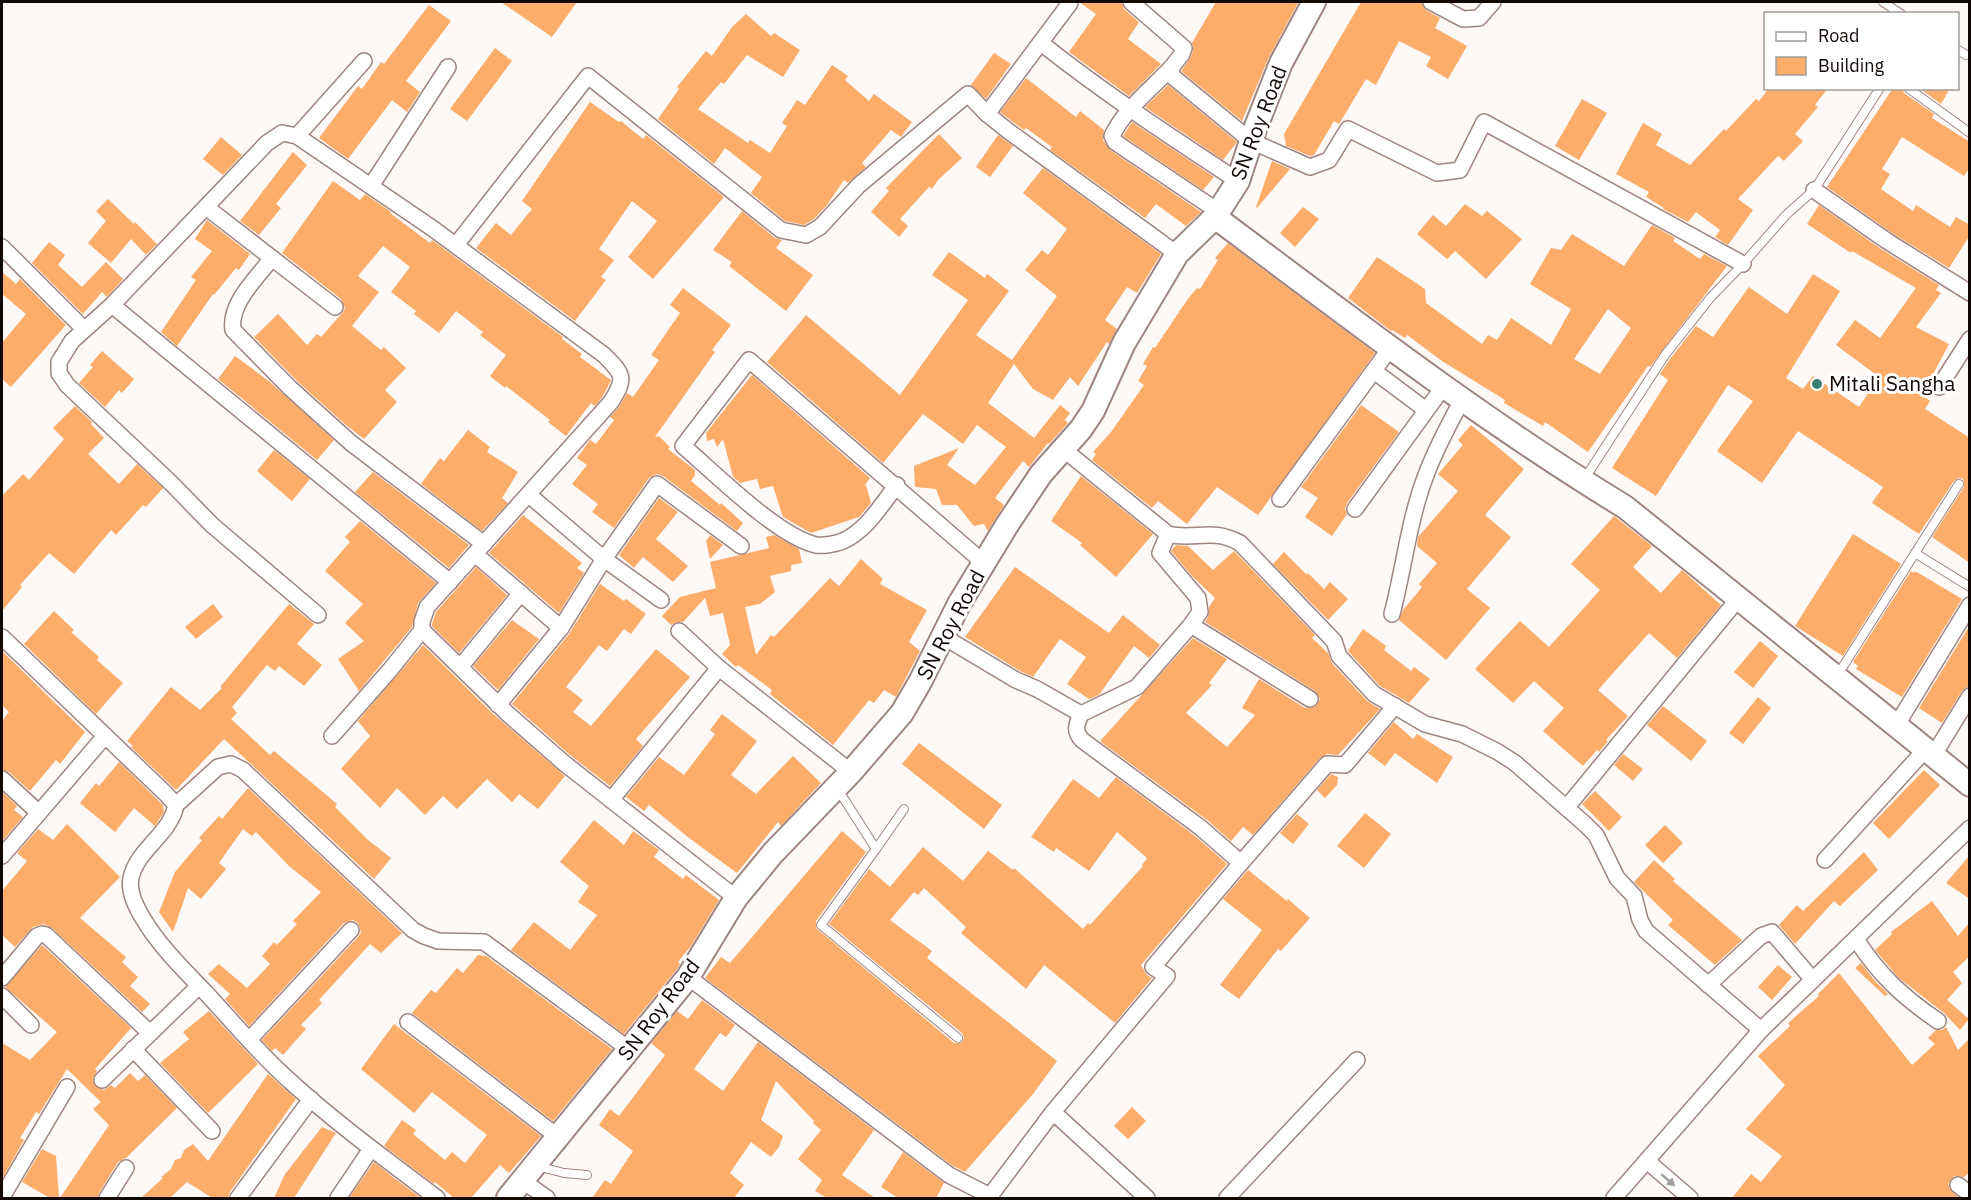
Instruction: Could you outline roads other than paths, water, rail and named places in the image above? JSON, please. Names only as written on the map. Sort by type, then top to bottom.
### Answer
[{"type":"street","points":[[1131,2],[1184,48],[1171,68],[1116,127],[1112,136],[1115,142],[1216,214],[1462,400],[1583,482],[1625,507],[1970,785]]},
{"type":"street","name":"SN Roy Road","points":[[508,1198],[688,977],[736,898],[773,853],[843,780],[902,713],[944,637],[959,604],[984,562],[1041,474],[1093,411],[1124,343],[1177,254],[1216,214],[1239,181],[1251,141],[1281,63],[1314,2]]},
{"type":"street","points":[[1431,2],[1463,19],[1479,18],[1493,2]]},
{"type":"street","points":[[987,114],[1070,3]]},
{"type":"street","points":[[1041,43],[1130,110],[1239,181]]},
{"type":"street","points":[[297,136],[364,61]]},
{"type":"street","points":[[371,186],[448,67]]},
{"type":"street","points":[[1171,68],[1172,76],[1251,141],[1310,167],[1329,160],[1348,129],[1437,173],[1460,170],[1484,122],[1743,264]]},
{"type":"street","points":[[456,245],[588,76],[781,230],[806,235],[820,227],[859,185],[968,94],[987,114],[1177,254]]},
{"type":"street","points":[[318,615],[212,525],[67,385],[59,373],[59,362],[64,352],[84,329],[112,305],[267,143],[282,133],[297,136],[371,186],[456,245],[604,355],[619,370],[621,386],[611,402],[427,607],[422,630],[332,736]]},
{"type":"street","points":[[1814,190],[1887,241],[1970,293]]},
{"type":"street","points":[[206,207],[335,307]]},
{"type":"street","points":[[2,247],[84,329]]},
{"type":"street","points":[[272,258],[237,304],[231,319],[233,330],[290,388],[351,443],[479,549],[521,593],[561,628]]},
{"type":"street","points":[[112,305],[450,582]]},
{"type":"street","points":[[1939,387],[1970,339]]},
{"type":"street","points":[[1280,499],[1391,347]]},
{"type":"street","points":[[897,485],[862,529],[841,542],[818,546],[778,526],[683,446],[749,360],[897,485],[984,562]]},
{"type":"street","points":[[1374,371],[1426,410]]},
{"type":"street","points":[[1355,509],[1444,386]]},
{"type":"street","points":[[1392,614],[1412,520],[1425,476],[1441,439],[1462,400]]},
{"type":"street","points":[[1063,449],[1168,534],[1179,537],[1216,534],[1240,543],[1334,641],[1339,656],[1374,694],[1425,724],[1462,734],[1481,742],[1515,763],[1596,835],[1617,878],[1634,896],[1640,920],[1646,931],[1761,1030]]},
{"type":"street","points":[[498,705],[561,628],[604,559],[657,484],[741,546]]},
{"type":"street","points":[[529,495],[604,559],[661,600]]},
{"type":"street","points":[[1168,534],[1160,553],[1198,598],[1200,612],[1137,687],[1081,714],[1076,726],[1077,734],[1201,828],[1241,863]]},
{"type":"street","points":[[461,666],[521,593]]},
{"type":"street","points":[[1567,807],[1738,599]]},
{"type":"street","points":[[1896,726],[1970,605]]},
{"type":"street","points":[[1191,625],[1310,699]]},
{"type":"street","points":[[422,630],[498,705],[564,763],[736,898]]},
{"type":"street","points":[[679,631],[843,780]]},
{"type":"street","points":[[944,637],[1016,680],[1037,688],[1081,714]]},
{"type":"street","points":[[2,638],[176,805]]},
{"type":"street","points":[[610,800],[719,668]]},
{"type":"street","points":[[1825,860],[1929,753],[1970,696]]},
{"type":"street","points":[[688,977],[949,1175],[976,1194],[990,1196],[1053,1112],[1167,976],[1153,967],[1327,764],[1346,765],[1395,706]]},
{"type":"street","points":[[2,856],[105,736]]},
{"type":"street","points":[[437,1198],[371,1149],[273,1066],[199,986],[145,922],[132,896],[131,878],[141,858],[173,817],[176,805],[218,767],[231,764],[243,770],[413,930],[438,941],[484,942],[630,1050]]},
{"type":"street","points":[[2,779],[39,813]]},
{"type":"street","points":[[1614,1198],[1761,1030],[1970,828]]},
{"type":"street","points":[[249,1040],[351,930]]},
{"type":"street","points":[[1708,985],[1761,936],[1772,932],[1813,980]]},
{"type":"street","points":[[2,978],[37,936],[46,935],[150,1033]]},
{"type":"street","points":[[1856,939],[1871,962],[1901,994],[1938,1021]]},
{"type":"street","points":[[102,1080],[199,986]]},
{"type":"street","points":[[2,996],[32,1025]]},
{"type":"street","points":[[408,1022],[558,1137]]},
{"type":"street","points":[[133,1049],[212,1131]]},
{"type":"street","points":[[1227,1198],[1357,1060]]},
{"type":"street","points":[[2,1197],[68,1087]]},
{"type":"street","points":[[238,1198],[310,1099]]},
{"type":"street","points":[[1053,1112],[1147,1198]]},
{"type":"street","points":[[338,1198],[371,1149]]},
{"type":"street","points":[[1647,1161],[1690,1198]]},
{"type":"street","points":[[107,1198],[126,1168]]},
{"type":"street","points":[[529,1173],[547,1198]]},
{"type":"lane","points":[[1883,2],[1898,12]]},
{"type":"lane","points":[[1959,51],[1965,56]]},
{"type":"lane","points":[[1583,482],[1665,355],[1711,297],[1786,215],[1814,190],[1879,90]]},
{"type":"lane","points":[[1911,90],[1970,133]]},
{"type":"lane","points":[[1836,677],[1959,484]]},
{"type":"lane","points":[[1915,554],[1970,587]]},
{"type":"lane","points":[[843,780],[876,849]]},
{"type":"lane","points":[[904,809],[821,925],[958,1038]]},
{"type":"lane","points":[[529,1173],[587,1175]]},
{"type":"place","name":"Mitali Sangha","points":[[1817,384]]}]
